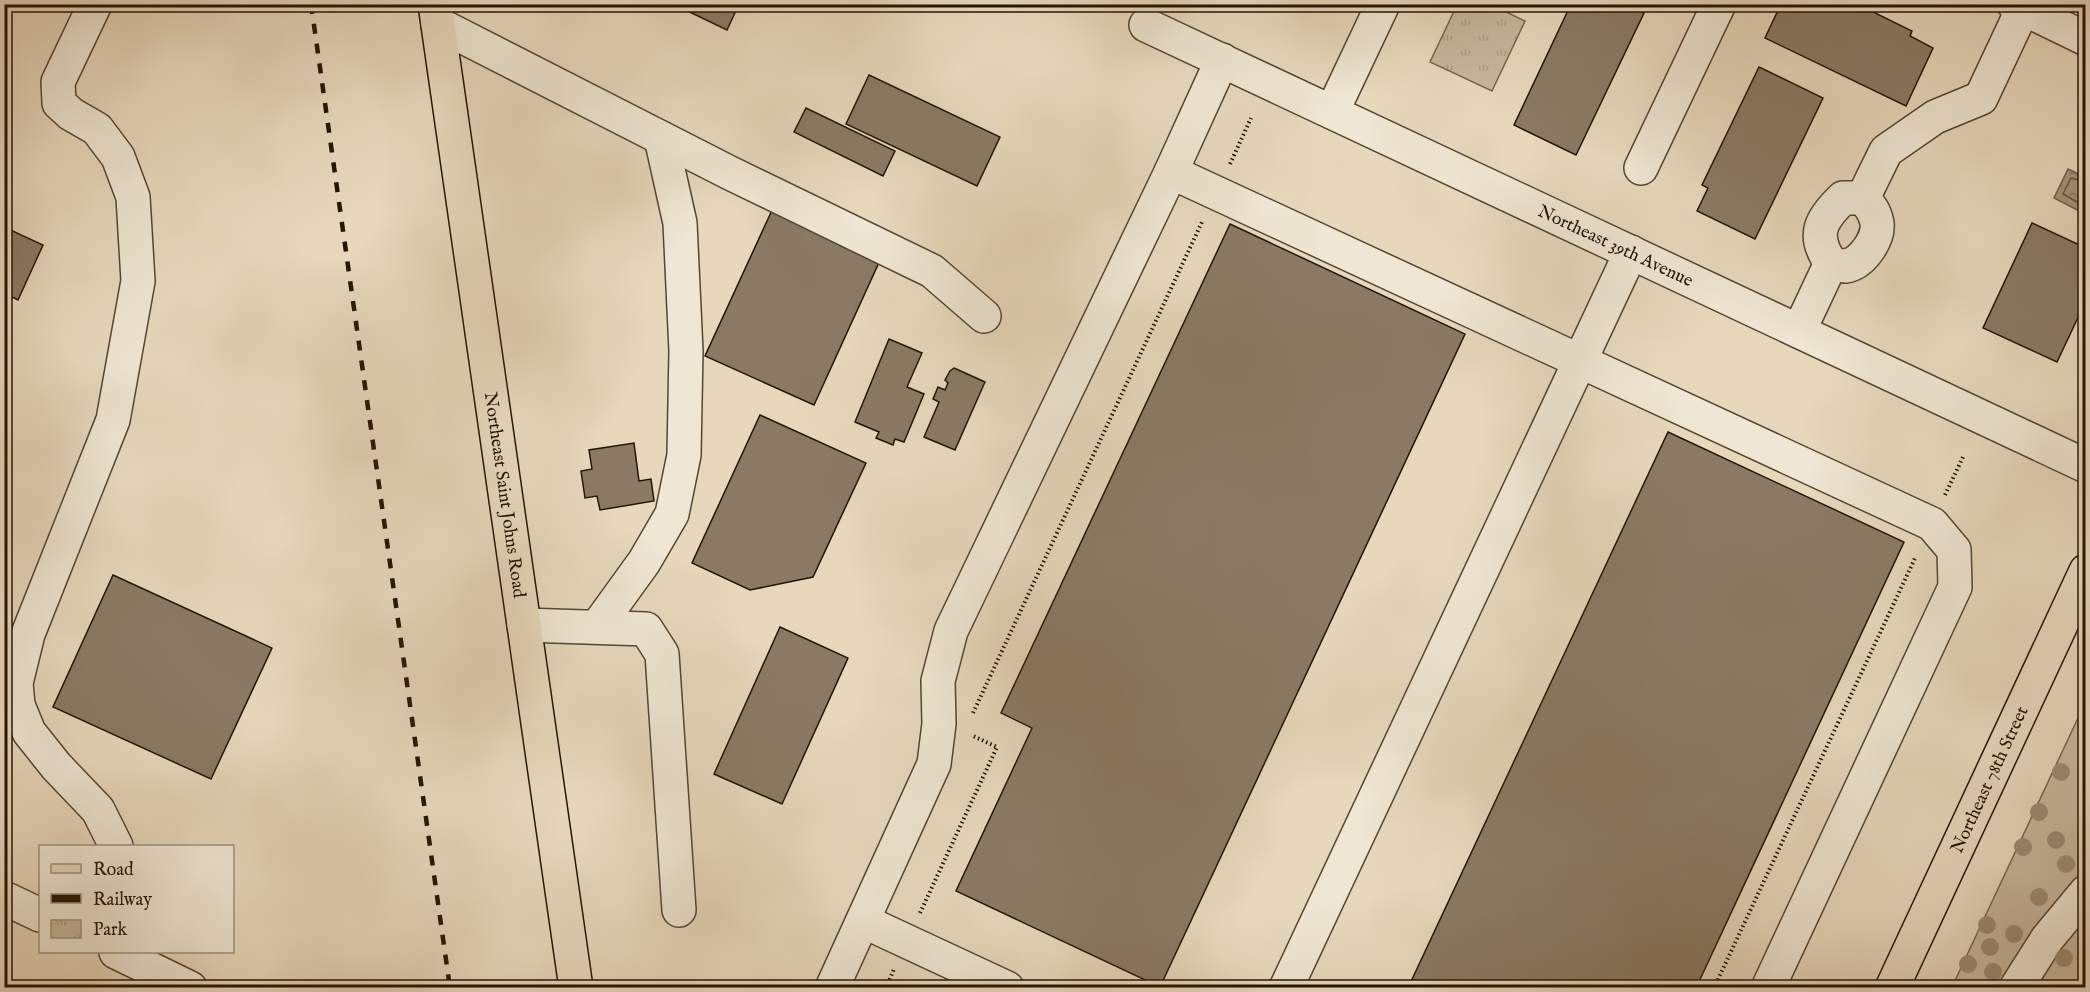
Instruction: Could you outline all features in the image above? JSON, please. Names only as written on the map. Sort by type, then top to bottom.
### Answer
[{"type":"main road","name":"Northeast Saint Johns Road","points":[[436,14],[576,987]]},
{"type":"main road","name":"Northeast 78th Street","points":[[1892,987],[2085,571]]},
{"type":"street","points":[[95,4],[58,82],[59,104],[97,129],[118,157],[133,197],[138,281],[113,420],[28,634],[16,683],[18,705],[29,732],[56,766],[98,810],[116,845]]},
{"type":"street","points":[[1332,112],[1383,4]]},
{"type":"street","points":[[1641,168],[1719,4]]},
{"type":"street","points":[[1863,198],[1886,151],[1935,117],[1981,98],[2021,6],[2085,39]]},
{"type":"street","points":[[436,14],[661,138],[932,272],[984,316]]},
{"type":"street","name":"Northeast 39th Avenue","points":[[1146,25],[2085,466]]},
{"type":"street","points":[[832,987],[934,765],[939,724],[938,681],[951,631],[1171,172],[1222,60]]},
{"type":"street","points":[[597,627],[644,562],[672,514],[684,455],[686,351],[680,223],[661,138]]},
{"type":"street","points":[[1171,172],[1932,524],[1954,550],[1955,587],[1768,987]]},
{"type":"street","points":[[1843,198],[1863,198],[1873,209],[1877,225],[1873,242],[1861,258],[1845,266],[1831,263],[1822,251],[1819,232],[1828,212],[1843,198]]},
{"type":"street","points":[[1286,987],[1631,252]]},
{"type":"street","points":[[1799,331],[1831,263]]},
{"type":"street","points":[[524,625],[646,628],[662,654],[679,910]]},
{"type":"street","points":[[2016,987],[2047,939],[2085,892]]},
{"type":"street","points":[[4,898],[39,915]]},
{"type":"street","points":[[863,921],[1007,987]]},
{"type":"street","points":[[120,953],[190,987]]},
{"type":"path","points":[[969,721],[1251,118]]},
{"type":"path","points":[[1714,987],[1964,455]]},
{"type":"path","points":[[894,987],[886,986],[997,747],[964,732]]},
{"type":"green space","points":[[1457,5],[1492,5],[1525,21],[1492,91],[1430,62]]},
{"type":"green space","points":[[2085,703],[2085,987],[1952,987]]},
{"type":"water","points":[[2068,169],[2085,177],[2085,214],[2054,198]]},
{"type":"building","points":[[673,4],[739,4],[727,30]]},
{"type":"building","points":[[1571,4],[1625,4],[1644,13],[1576,155],[1514,125]]},
{"type":"building","points":[[1781,4],[1857,4],[1912,31],[1910,36],[1933,48],[1906,106],[1765,38]]},
{"type":"building","points":[[1759,67],[1823,98],[1755,239],[1697,211],[1708,188],[1702,185]]},
{"type":"building","points":[[869,75],[1000,137],[977,186],[846,124]]},
{"type":"building","points":[[806,108],[895,151],[883,176],[794,132]]},
{"type":"building","points":[[773,208],[881,258],[814,405],[705,356]]},
{"type":"building","points":[[2032,223],[2086,248],[2086,308],[2083,307],[2057,362],[1983,328]]},
{"type":"building","points":[[1230,224],[1465,334],[1160,987],[956,891],[1032,728],[1001,713]]},
{"type":"building","points":[[4,227],[43,245],[18,300],[4,293]]},
{"type":"building","points":[[889,339],[922,353],[907,387],[924,394],[904,442],[895,439],[893,445],[876,438],[879,432],[855,422]]},
{"type":"building","points":[[954,368],[985,382],[955,450],[924,437],[939,402],[933,399],[938,387],[945,390],[948,383],[945,380]]},
{"type":"building","points":[[760,415],[866,463],[813,577],[750,590],[692,563]]},
{"type":"building","points":[[1668,432],[1904,542],[1696,988],[1408,988]]},
{"type":"building","points":[[634,443],[639,481],[651,479],[654,501],[600,510],[597,496],[585,498],[581,471],[592,469],[589,450]]},
{"type":"building","points":[[113,575],[272,648],[211,779],[53,707]]},
{"type":"building","points":[[780,627],[848,658],[782,804],[714,774]]},
{"type":"railway","points":[[311,4],[450,988]]}]
